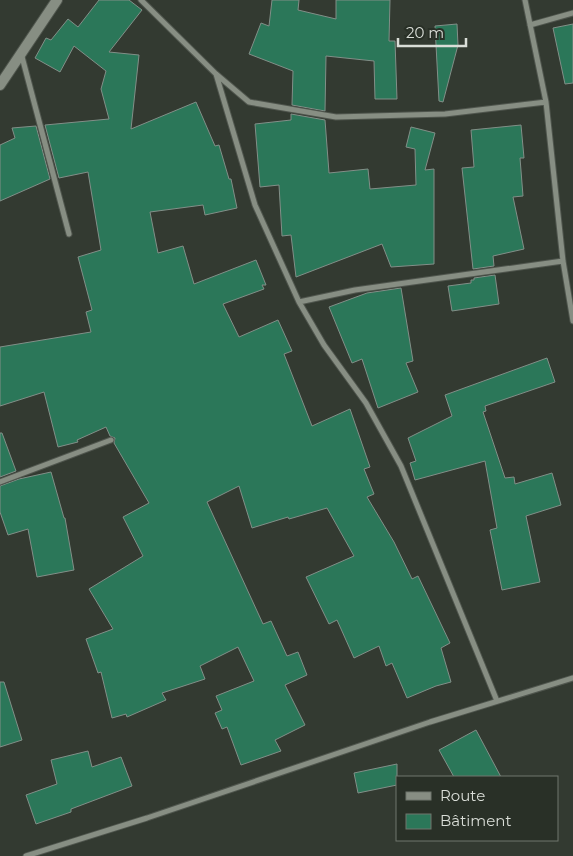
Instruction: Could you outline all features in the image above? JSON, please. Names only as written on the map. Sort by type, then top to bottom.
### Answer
[{"type":"street","points":[[0,84],[57,0]]},
{"type":"street","points":[[140,0],[216,74],[249,102],[336,117],[445,114],[546,102]]},
{"type":"street","points":[[526,0],[546,102],[563,261],[573,322]]},
{"type":"street","points":[[530,25],[573,13]]},
{"type":"street","points":[[21,53],[69,234]]},
{"type":"street","points":[[216,74],[255,205],[299,302],[324,345],[366,403],[401,466],[497,701]]},
{"type":"street","points":[[299,302],[355,290],[563,261]]},
{"type":"street","points":[[0,482],[112,440]]},
{"type":"street","points":[[26,856],[147,818],[430,722],[573,678]]},
{"type":"building","points":[[99,0],[129,0],[142,10],[109,52],[139,55],[131,129],[196,102],[215,146],[219,145],[229,179],[231,179],[237,208],[205,215],[203,205],[150,212],[158,253],[183,246],[194,284],[256,260],[266,285],[262,285],[264,289],[223,304],[239,337],[278,320],[292,351],[284,354],[312,426],[350,409],[370,467],[364,469],[374,494],[367,497],[394,542],[412,579],[418,576],[450,643],[441,648],[451,682],[407,698],[392,663],[386,666],[379,646],[354,658],[337,620],[329,624],[306,577],[354,556],[327,508],[252,528],[239,486],[207,502],[263,624],[271,621],[287,656],[298,652],[307,675],[285,685],[305,725],[275,740],[281,751],[241,765],[227,727],[222,729],[215,713],[222,710],[216,696],[254,681],[238,647],[200,666],[205,679],[162,693],[166,700],[127,717],[126,714],[112,718],[101,672],[98,673],[86,639],[113,629],[89,589],[143,556],[123,517],[149,503],[114,443],[115,438],[110,436],[106,427],[77,440],[78,442],[58,447],[44,392],[0,406],[0,347],[91,332],[86,312],[92,310],[78,257],[101,250],[88,172],[59,178],[45,125],[109,119],[101,89],[106,71],[74,46],[60,72],[35,58],[46,38],[51,40],[68,19],[78,27]]},
{"type":"building","points":[[272,0],[299,0],[298,10],[336,19],[336,0],[390,0],[389,41],[395,41],[397,99],[375,99],[374,61],[326,56],[325,111],[292,105],[293,71],[249,54],[261,23],[269,26]]},
{"type":"building","points":[[457,24],[458,45],[443,102],[439,101],[435,26]]},
{"type":"building","points":[[573,24],[573,83],[565,84],[553,28]]},
{"type":"building","points":[[291,114],[325,120],[329,173],[368,169],[370,189],[416,185],[415,149],[406,147],[411,127],[435,133],[425,170],[434,169],[434,264],[391,267],[382,244],[296,277],[291,235],[282,236],[279,185],[260,187],[255,124],[291,120]]},
{"type":"building","points":[[521,125],[524,158],[520,158],[523,196],[513,197],[524,249],[493,256],[494,266],[473,269],[462,168],[474,167],[471,130]]},
{"type":"building","points":[[36,126],[50,179],[0,201],[0,145],[15,138],[12,128]]},
{"type":"building","points":[[495,275],[499,304],[452,311],[448,286],[471,283],[471,280],[474,280],[474,278]]},
{"type":"building","points":[[401,288],[413,361],[406,363],[418,392],[378,408],[362,359],[352,363],[329,307],[367,293]]},
{"type":"building","points":[[547,358],[555,382],[485,406],[486,411],[483,412],[505,478],[514,477],[515,484],[552,473],[561,505],[526,516],[540,582],[502,590],[490,530],[497,528],[485,461],[415,480],[410,463],[416,461],[408,438],[452,416],[445,395]]},
{"type":"building","points":[[0,433],[2,433],[16,471],[0,477]]},
{"type":"building","points":[[51,472],[65,518],[74,570],[37,577],[28,529],[8,535],[0,512],[0,486],[19,479]]},
{"type":"building","points":[[0,682],[4,682],[22,740],[0,747]]},
{"type":"building","points":[[476,730],[500,776],[453,776],[439,750]]},
{"type":"building","points":[[88,751],[92,767],[121,757],[132,786],[71,809],[71,812],[36,824],[26,795],[57,784],[51,760]]},
{"type":"building","points":[[397,764],[396,785],[358,793],[354,773]]}]
